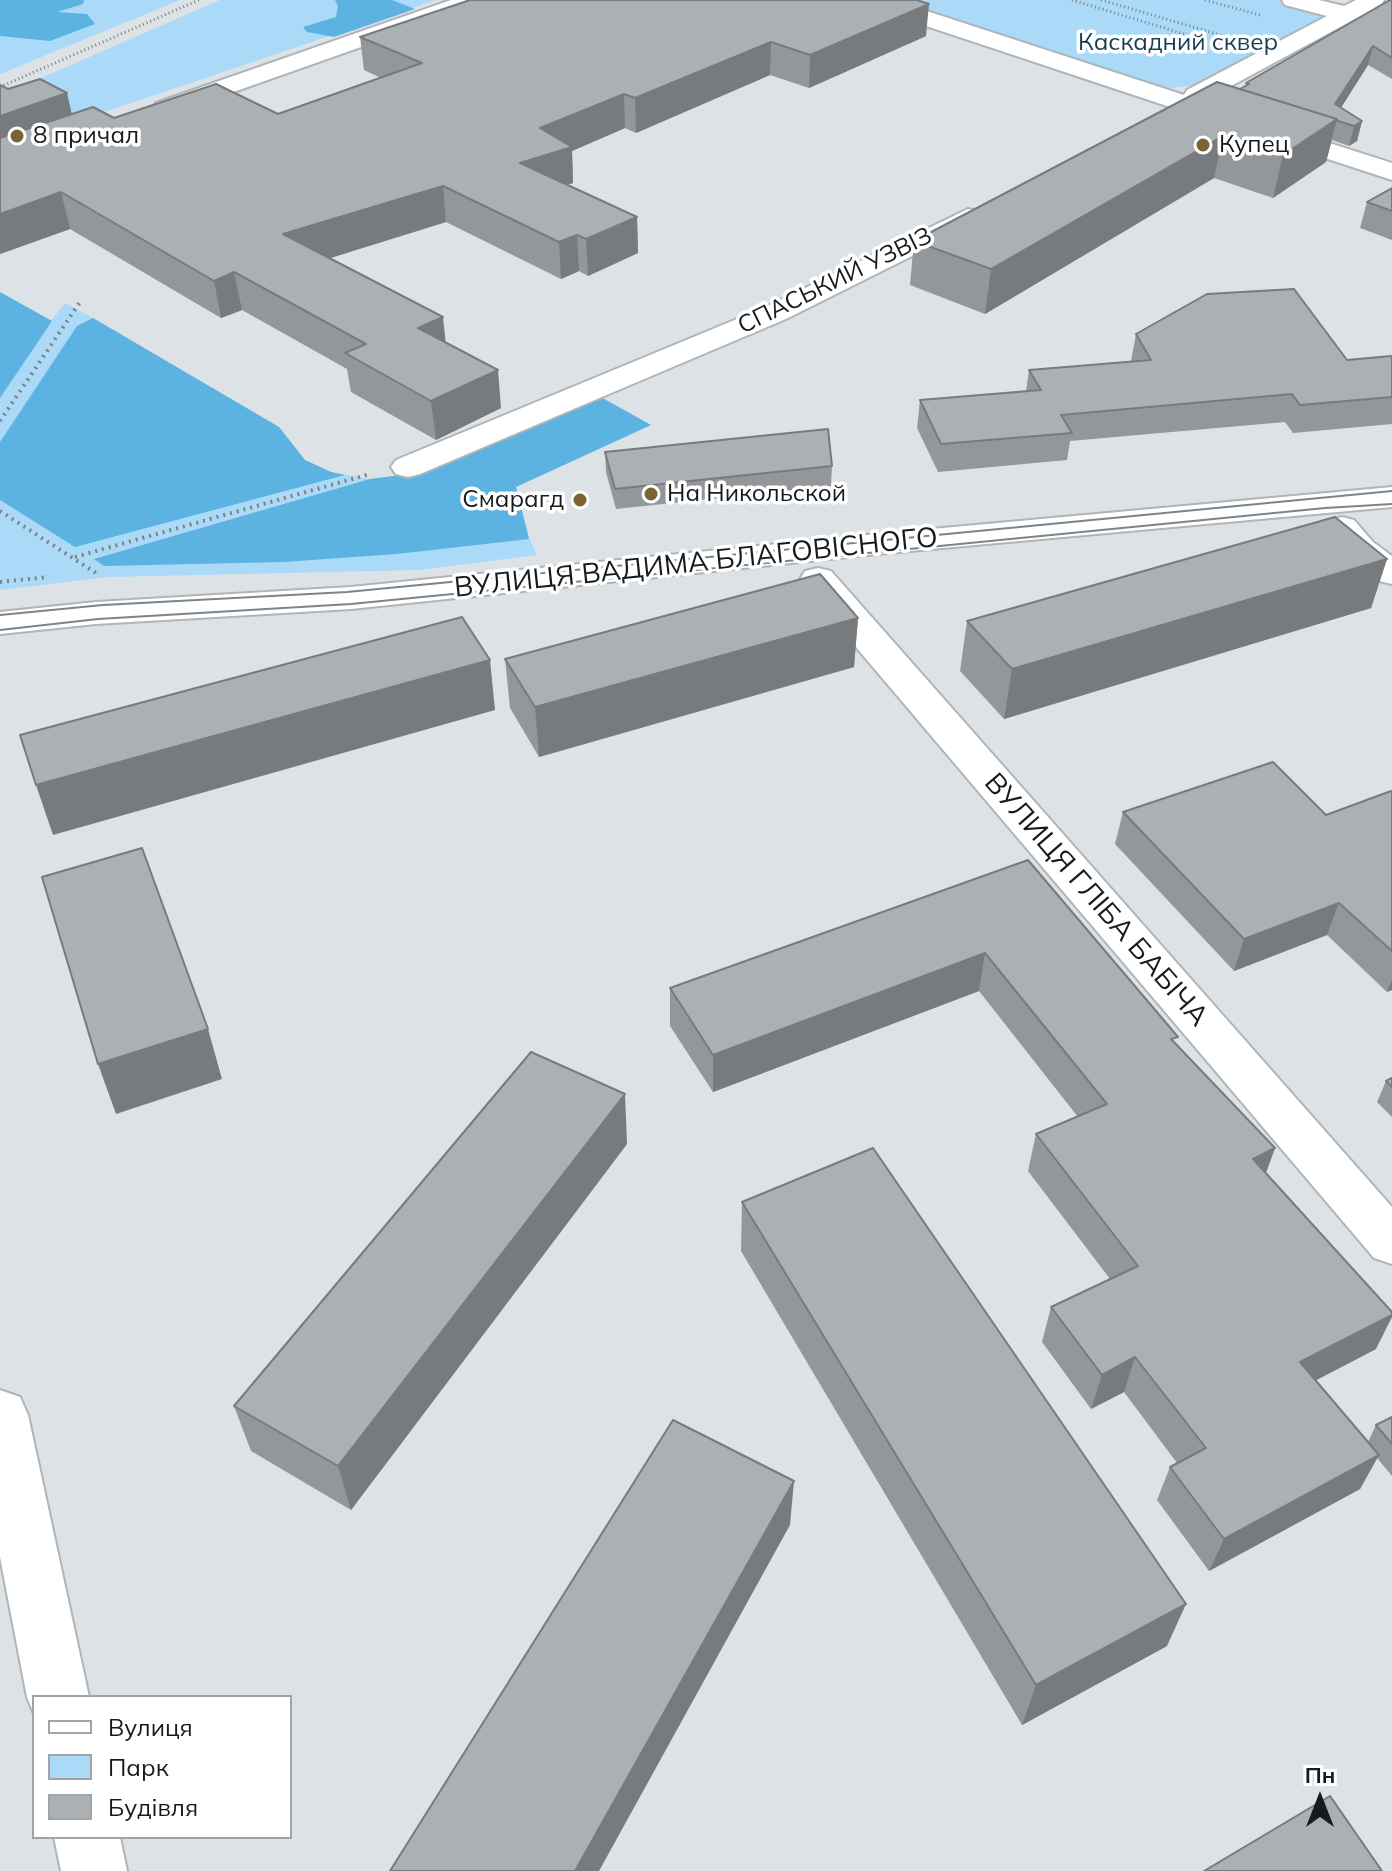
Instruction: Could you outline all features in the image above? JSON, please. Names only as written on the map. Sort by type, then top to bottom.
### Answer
[{"type":"street","points":[[146,114],[472,0]]},
{"type":"street","points":[[871,0],[1392,172]]},
{"type":"street","points":[[1293,0],[1347,14]]},
{"type":"street","points":[[1151,126],[1192,106],[1196,95],[1373,0]]},
{"type":"street","name":"СПАСЬКИЙ УЗВІЗ","points":[[408,467],[776,313],[999,202]]},
{"type":"street","name":"ВУЛИЦЯ ВАДИМА БЛАГОВІСНОГО","points":[[0,623],[96,613],[351,598],[1392,497]]},
{"type":"street","points":[[1319,502],[1361,549],[1392,573]]},
{"type":"street","name":"ВУЛИЦЯ ГЛІБА БАБІЧА","points":[[810,552],[818,580],[1392,1243]]},
{"type":"street","points":[[0,1415],[58,1695]]},
{"type":"street","points":[[87,1839],[94,1871]]},
{"type":"path","points":[[0,87],[199,0]]},
{"type":"path","points":[[1072,0],[1229,47]]},
{"type":"path","points":[[1101,0],[1243,42]]},
{"type":"path","points":[[1205,0],[1266,17]]},
{"type":"path","points":[[0,421],[82,299]]},
{"type":"path","points":[[75,557],[357,477],[408,467]]},
{"type":"path","points":[[0,511],[96,573]]},
{"type":"green space","points":[[0,0],[180,0],[0,74]]},
{"type":"green space","points":[[220,0],[436,0],[69,124],[0,96]]},
{"type":"green space","name":"Каскадний сквер","points":[[883,0],[1283,0],[1318,11],[1324,16],[1324,22],[1205,84],[1171,88],[1148,85]]},
{"type":"green space","points":[[0,292],[51,321],[65,303],[93,318],[279,427],[305,460],[331,472],[370,479],[409,474],[651,425],[516,487],[529,538],[537,555],[419,570],[107,577],[0,590]]},
{"type":"shaded area","points":[[0,0],[84,0],[83,4],[57,12],[87,14],[95,24],[50,41],[0,36]]},
{"type":"shaded area","points":[[335,0],[392,0],[415,9],[334,37],[307,32],[303,27],[336,17],[338,6]]},
{"type":"shaded area","points":[[0,292],[52,321],[0,398]]},
{"type":"shaded area","points":[[93,318],[279,427],[305,460],[345,475],[75,547],[0,500],[0,442],[77,326]]},
{"type":"shaded area","points":[[599,396],[651,425],[516,487],[529,539],[397,554],[283,562],[104,566],[94,559],[370,479],[409,474]]},
{"type":"building","points":[[470,0],[917,0],[929,4],[810,55],[771,42],[635,98],[624,94],[540,128],[572,147],[520,163],[637,217],[586,239],[577,235],[559,242],[443,186],[283,234],[443,317],[418,328],[498,370],[431,401],[345,353],[366,344],[234,272],[214,281],[61,192],[0,214],[0,138],[93,107],[114,118],[216,84],[278,114],[422,63],[360,37]]},
{"type":"building","points":[[1390,0],[1392,58],[1373,46],[1335,104],[1362,121],[1354,126],[1240,89],[1249,84],[1246,83]]},
{"type":"building","points":[[40,79],[67,93],[0,116],[0,85],[8,89]]},
{"type":"building","points":[[1217,82],[1337,119],[1283,155],[1223,136],[991,269],[914,241]]},
{"type":"building","points":[[1392,188],[1392,211],[1367,202]]},
{"type":"building","points":[[1294,289],[1347,360],[1391,356],[1392,397],[1300,405],[1292,394],[1061,415],[1072,433],[941,444],[920,400],[1041,390],[1029,370],[1151,360],[1136,334],[1207,294]]},
{"type":"building","points":[[828,429],[832,466],[615,489],[605,452]]},
{"type":"building","points":[[1335,517],[1387,559],[1012,669],[967,621]]},
{"type":"building","points":[[820,574],[858,618],[535,707],[505,659]]},
{"type":"building","points":[[462,617],[490,660],[36,785],[20,735]]},
{"type":"building","points":[[1273,762],[1326,815],[1392,792],[1392,951],[1339,903],[1244,939],[1123,812]]},
{"type":"building","points":[[142,848],[208,1029],[98,1064],[42,877]]},
{"type":"building","points":[[1028,860],[1178,1037],[1171,1039],[1275,1148],[1253,1159],[1392,1312],[1392,1315],[1300,1362],[1379,1455],[1224,1539],[1170,1467],[1206,1448],[1135,1357],[1102,1375],[1051,1307],[1138,1266],[1036,1134],[1107,1104],[985,953],[713,1055],[670,988]]},
{"type":"building","points":[[531,1052],[625,1094],[338,1466],[234,1406]]},
{"type":"building","points":[[873,1148],[1186,1604],[1036,1685],[742,1202]]},
{"type":"building","points":[[1392,1417],[1392,1444],[1376,1425]]},
{"type":"building","points":[[673,1420],[794,1481],[575,1871],[390,1871]]},
{"type":"building","points":[[1330,1796],[1382,1871],[1204,1871]]},
{"type":"tram line","points":[[0,615],[103,605],[347,592],[1392,491]]},
{"type":"tram line","points":[[0,630],[98,619],[351,604],[1325,508],[1392,504]]},
{"type":"place","name":"8 причал","points":[[17,136]]},
{"type":"place","name":"Купец","points":[[1203,145]]},
{"type":"place","name":"На Никольской","points":[[651,494]]},
{"type":"place","name":"Смарагд","points":[[580,500]]}]
